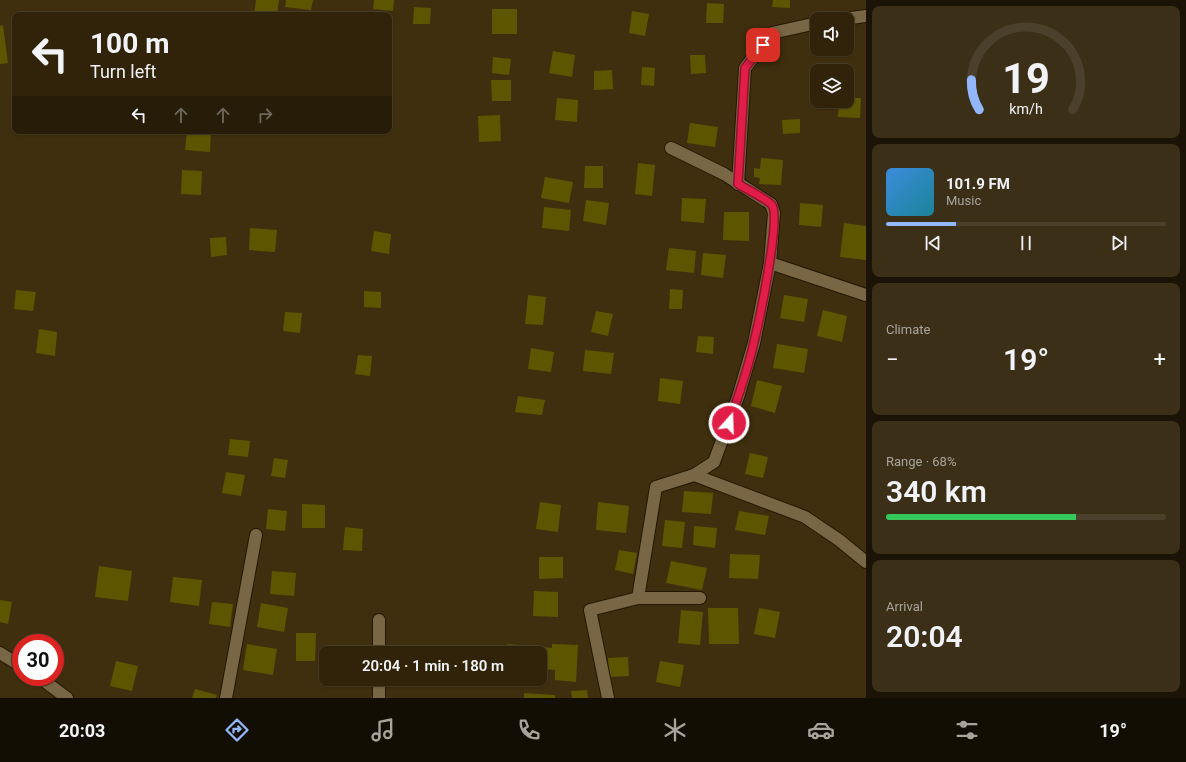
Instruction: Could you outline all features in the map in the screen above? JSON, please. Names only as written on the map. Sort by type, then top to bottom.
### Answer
[{"type":"street","points":[[854,18],[866,16]]},
{"type":"street","points":[[738,184],[745,68],[772,33],[810,25]]},
{"type":"street","points":[[638,598],[656,487],[694,475],[714,462],[738,397],[754,343],[770,263],[774,213],[771,204],[724,174],[671,148]]},
{"type":"street","points":[[770,263],[866,294]]},
{"type":"street","points":[[694,475],[805,517],[839,540],[866,562]]},
{"type":"street","points":[[226,698],[256,535]]},
{"type":"street","points":[[608,698],[590,610],[638,598],[700,598]]},
{"type":"street","points":[[379,620],[379,646]]},
{"type":"street","points":[[0,653],[12,660]]},
{"type":"street","points":[[51,686],[67,698]]},
{"type":"street","points":[[379,686],[379,698]]},
{"type":"building","points":[[256,0],[279,0],[277,12],[254,12]]},
{"type":"building","points":[[286,0],[313,0],[311,10],[285,7]]},
{"type":"building","points":[[374,0],[394,0],[393,11],[373,9]]},
{"type":"building","points":[[773,0],[790,0],[790,8],[772,7]]},
{"type":"building","points":[[707,3],[724,4],[723,23],[706,23]]},
{"type":"building","points":[[414,7],[431,8],[430,24],[413,24]]},
{"type":"building","points":[[492,9],[517,9],[517,34],[492,34]]},
{"type":"building","points":[[632,11],[649,14],[645,36],[629,33]]},
{"type":"building","points":[[3,25],[8,63],[0,64],[0,26]]},
{"type":"building","points":[[553,51],[575,55],[572,77],[549,73]]},
{"type":"building","points":[[690,55],[705,55],[706,73],[691,74]]},
{"type":"building","points":[[493,57],[511,59],[509,75],[492,73]]},
{"type":"building","points":[[642,67],[655,68],[654,86],[641,85]]},
{"type":"building","points":[[612,70],[613,89],[594,90],[594,71]]},
{"type":"building","points":[[491,80],[511,80],[511,101],[492,101]]},
{"type":"building","points":[[557,98],[578,100],[577,122],[555,120]]},
{"type":"building","points":[[854,98],[861,98],[860,118],[838,117],[839,108],[854,108]]},
{"type":"building","points":[[500,115],[501,141],[479,142],[478,116]]},
{"type":"building","points":[[800,119],[800,133],[783,134],[782,120]]},
{"type":"building","points":[[690,123],[718,127],[715,147],[687,143]]},
{"type":"building","points":[[187,134],[211,134],[210,152],[185,150]]},
{"type":"building","points":[[761,158],[783,160],[781,185],[759,184],[760,178],[754,177],[754,168],[760,169]]},
{"type":"building","points":[[638,163],[655,165],[652,196],[635,194]]},
{"type":"building","points":[[585,166],[603,166],[603,188],[584,188]]},
{"type":"building","points":[[182,170],[202,171],[201,195],[181,194]]},
{"type":"building","points":[[545,177],[573,182],[569,203],[541,198]]},
{"type":"building","points":[[682,198],[706,199],[704,223],[681,221]]},
{"type":"building","points":[[586,200],[609,203],[606,225],[583,221]]},
{"type":"building","points":[[800,203],[823,205],[821,227],[799,225]]},
{"type":"building","points":[[544,207],[571,210],[569,231],[542,228]]},
{"type":"building","points":[[724,212],[749,212],[749,241],[723,240]]},
{"type":"building","points":[[844,223],[866,226],[866,260],[840,257]]},
{"type":"building","points":[[250,228],[277,230],[275,252],[249,250]]},
{"type":"building","points":[[374,231],[391,234],[389,254],[371,251]]},
{"type":"building","points":[[226,237],[227,255],[211,257],[210,238]]},
{"type":"building","points":[[669,248],[696,251],[694,273],[666,270]]},
{"type":"building","points":[[703,253],[726,255],[723,278],[701,275]]},
{"type":"building","points":[[670,289],[683,290],[682,309],[669,309]]},
{"type":"building","points":[[16,290],[36,292],[33,311],[14,309]]},
{"type":"building","points":[[364,291],[381,292],[381,308],[364,307]]},
{"type":"building","points":[[528,295],[546,297],[543,325],[525,324]]},
{"type":"building","points":[[784,295],[808,299],[804,322],[780,318]]},
{"type":"building","points":[[823,310],[847,316],[842,342],[817,336]]},
{"type":"building","points":[[596,311],[613,314],[608,336],[591,332]]},
{"type":"building","points":[[285,312],[302,313],[300,333],[283,331]]},
{"type":"building","points":[[39,329],[57,332],[55,356],[36,353]]},
{"type":"building","points":[[698,336],[714,337],[713,354],[696,352]]},
{"type":"building","points":[[777,344],[808,349],[804,373],[773,368]]},
{"type":"building","points":[[531,348],[554,352],[551,372],[528,369]]},
{"type":"building","points":[[585,350],[614,353],[611,374],[583,371]]},
{"type":"building","points":[[358,355],[372,356],[370,376],[355,374]]},
{"type":"building","points":[[660,378],[683,381],[680,404],[658,401]]},
{"type":"building","points":[[757,380],[782,386],[775,413],[751,406]]},
{"type":"building","points":[[518,396],[545,400],[542,415],[515,412]]},
{"type":"building","points":[[230,439],[250,441],[248,457],[228,455]]},
{"type":"building","points":[[750,453],[768,457],[763,478],[745,474]]},
{"type":"building","points":[[274,458],[288,460],[285,478],[271,476]]},
{"type":"building","points":[[226,472],[245,475],[241,496],[222,493]]},
{"type":"building","points":[[684,491],[713,493],[711,514],[682,512]]},
{"type":"building","points":[[540,502],[561,505],[558,532],[536,529]]},
{"type":"building","points":[[598,502],[629,506],[626,533],[596,530]]},
{"type":"building","points":[[302,504],[325,505],[325,528],[302,528]]},
{"type":"building","points":[[268,509],[287,511],[285,531],[266,529]]},
{"type":"building","points":[[739,511],[769,516],[765,535],[735,530]]},
{"type":"building","points":[[665,520],[685,522],[682,548],[662,546]]},
{"type":"building","points":[[694,526],[717,528],[715,548],[693,545]]},
{"type":"building","points":[[345,527],[363,529],[362,551],[343,550]]},
{"type":"building","points":[[619,550],[637,553],[633,574],[615,570]]},
{"type":"building","points":[[730,554],[760,555],[758,579],[729,578]]},
{"type":"building","points":[[539,557],[563,557],[563,578],[539,579]]},
{"type":"building","points":[[671,561],[707,568],[702,590],[666,583]]},
{"type":"building","points":[[99,566],[132,571],[128,601],[95,597]]},
{"type":"building","points":[[272,571],[296,573],[294,596],[270,594]]},
{"type":"building","points":[[173,577],[202,580],[199,606],[170,602]]},
{"type":"building","points":[[534,591],[558,592],[558,617],[533,616]]},
{"type":"building","points":[[0,600],[12,602],[8,624],[0,622]]},
{"type":"building","points":[[212,602],[233,604],[230,627],[209,624]]},
{"type":"building","points":[[261,603],[288,608],[284,632],[257,627]]},
{"type":"building","points":[[708,608],[738,608],[739,644],[709,644]]},
{"type":"building","points":[[759,608],[780,612],[775,638],[754,634]]},
{"type":"building","points":[[681,610],[703,612],[700,645],[678,643]]},
{"type":"building","points":[[296,633],[316,633],[315,661],[296,661]]},
{"type":"building","points":[[247,644],[277,649],[273,675],[243,670]]},
{"type":"building","points":[[507,644],[533,646],[507,646]]},
{"type":"building","points":[[552,644],[578,645],[576,682],[555,680],[555,670],[547,669],[547,648],[552,648]]},
{"type":"building","points":[[628,657],[629,676],[609,677],[608,658]]},
{"type":"building","points":[[116,661],[138,666],[132,691],[110,686]]},
{"type":"building","points":[[660,661],[684,665],[680,687],[656,682]]},
{"type":"building","points":[[195,689],[217,695],[216,698],[192,698]]},
{"type":"building","points":[[587,690],[588,698],[572,698],[571,691]]},
{"type":"building","points":[[524,693],[555,695],[555,698],[524,698]]},
{"type":"route","points":[[729,423],[754,343],[770,263],[774,213],[771,204],[738,184],[745,68],[763,45]]}]
